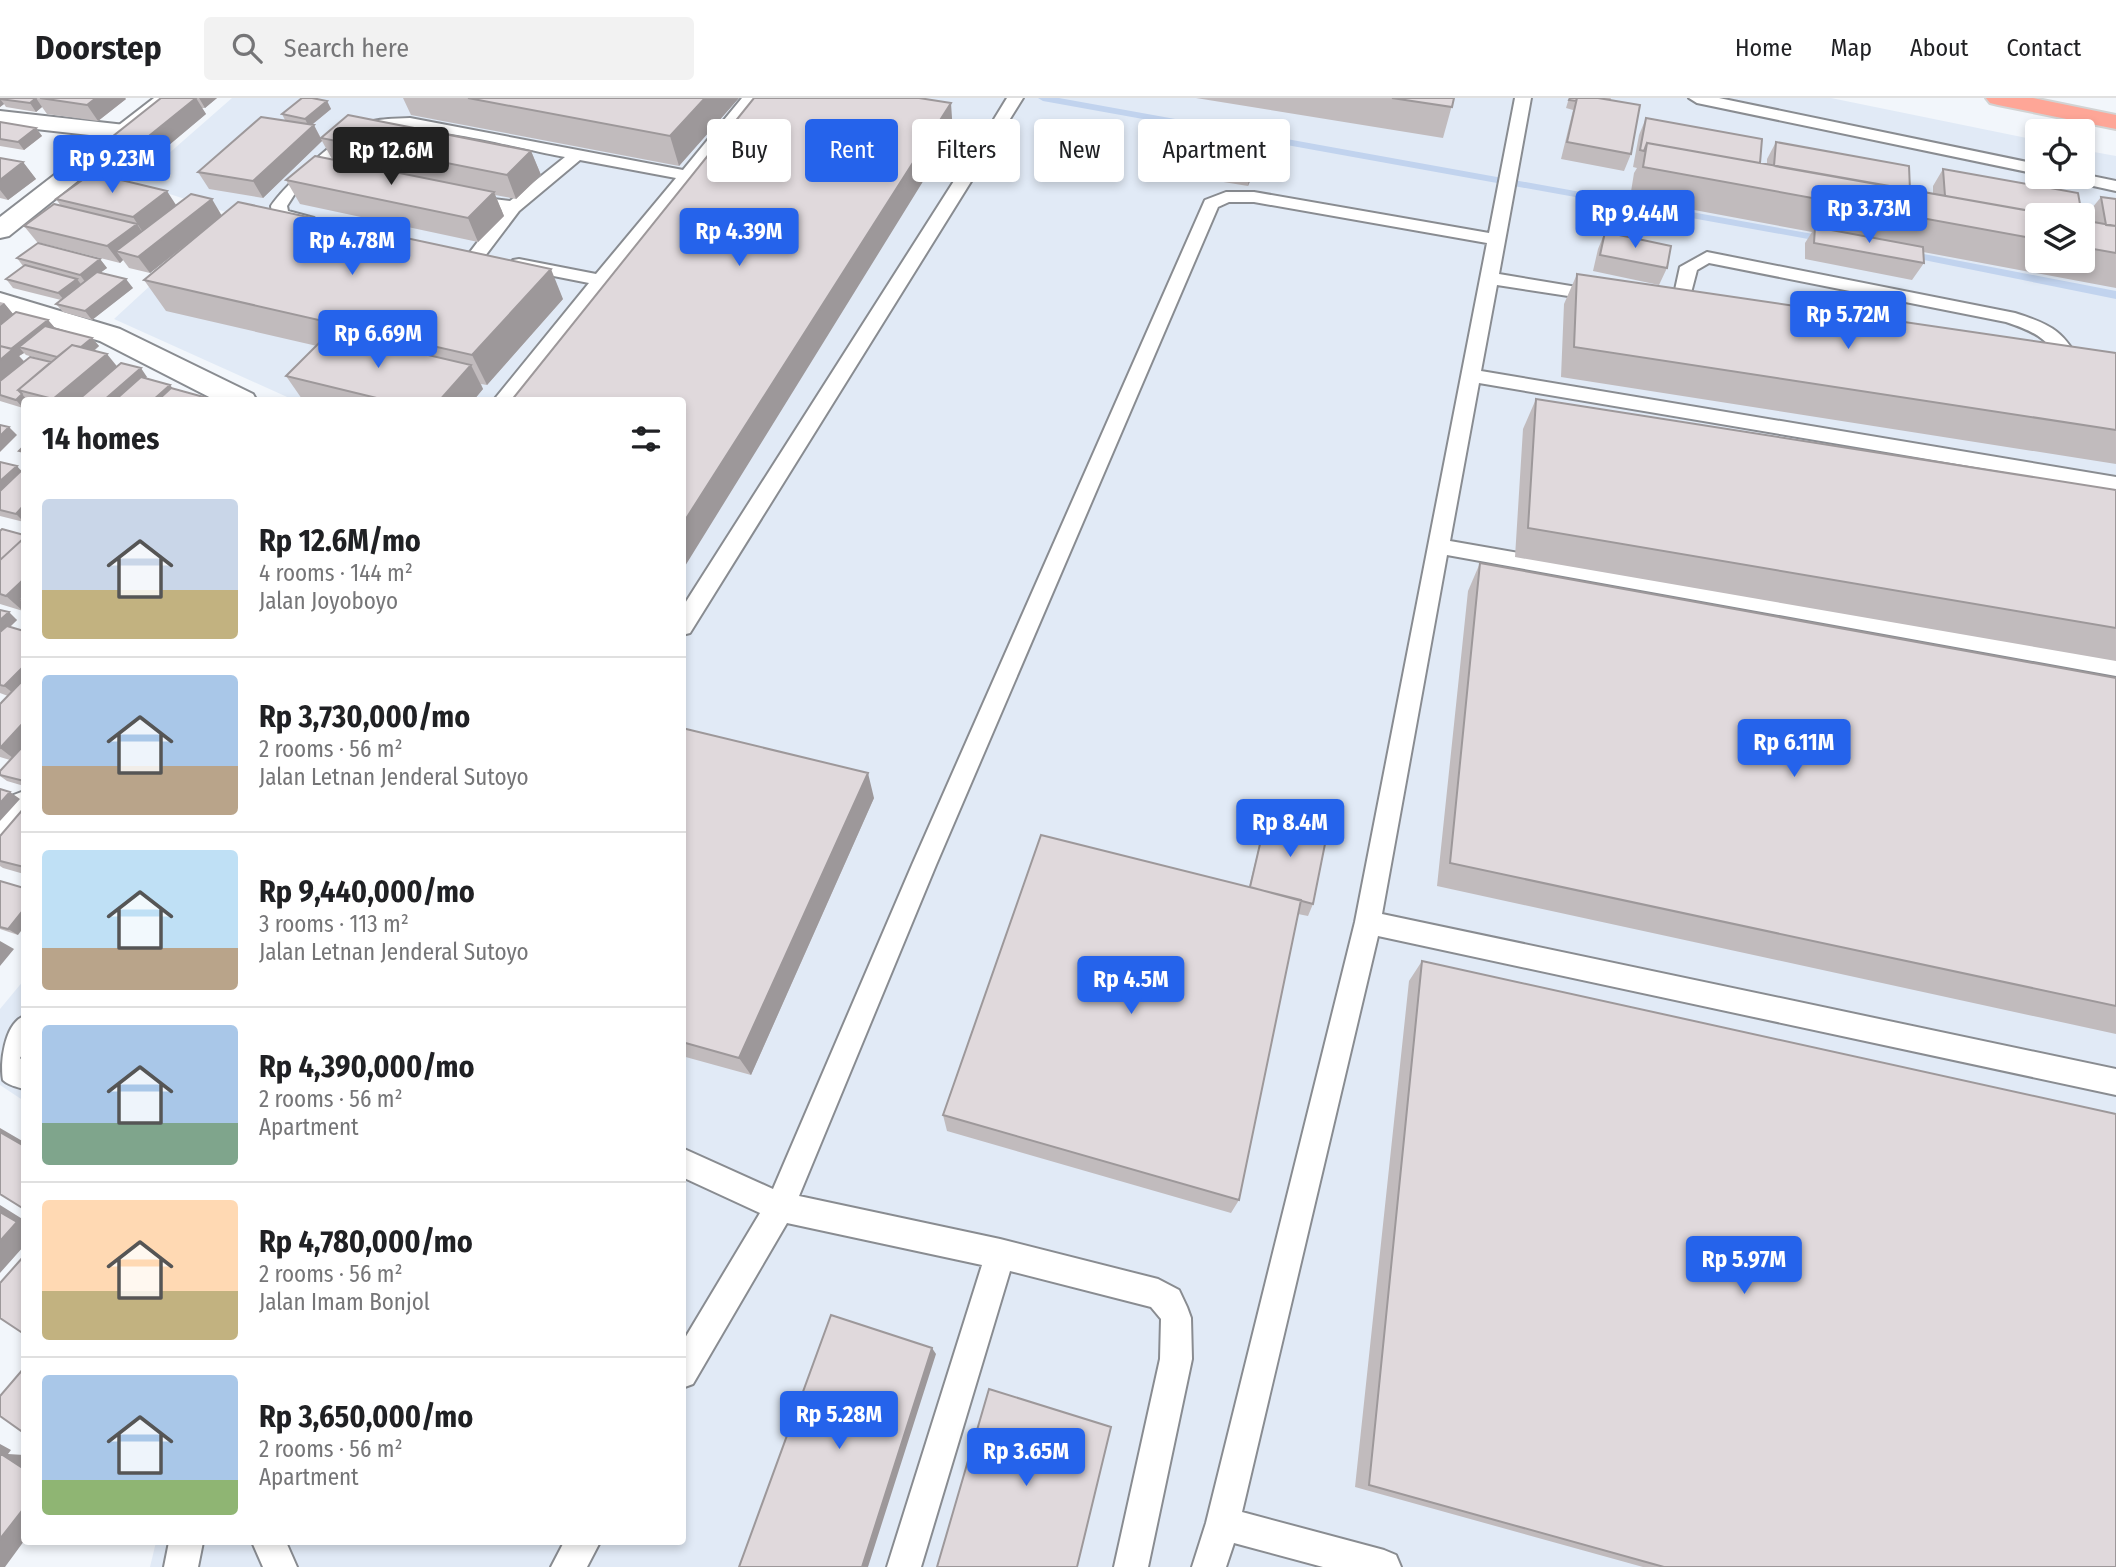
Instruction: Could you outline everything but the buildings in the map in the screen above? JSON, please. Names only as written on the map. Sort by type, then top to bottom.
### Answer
[{"type":"highway","points":[[1998,98],[2116,122]]},
{"type":"street","points":[[0,230],[169,98]]},
{"type":"street","points":[[0,118],[125,132]]},
{"type":"street","points":[[0,302],[110,335],[234,397]]},
{"type":"street","points":[[0,832],[21,810]]},
{"type":"lane","points":[[505,397],[750,98]]},
{"type":"lane","points":[[1209,1567],[1223,1523],[1368,922],[1494,239],[1523,98]]},
{"type":"lane","points":[[1697,98],[2025,166]]},
{"type":"lane","points":[[1001,119],[1011,103]]},
{"type":"lane","points":[[327,226],[280,214],[279,206],[288,192],[365,129],[391,123],[410,122],[685,175]]},
{"type":"lane","points":[[578,155],[513,207],[483,257],[599,280]]},
{"type":"lane","points":[[318,167],[344,172]]},
{"type":"lane","points":[[686,621],[961,182]]},
{"type":"lane","points":[[2095,182],[2116,186]]},
{"type":"lane","points":[[448,194],[513,207]]},
{"type":"lane","points":[[686,1366],[780,1207],[929,853],[1211,204],[1226,197],[1254,197],[1494,239]]},
{"type":"lane","points":[[1680,308],[1689,267],[1707,257],[2008,317],[2046,329],[2061,342],[2074,368]]},
{"type":"lane","points":[[1487,278],[1625,300]]},
{"type":"lane","points":[[2046,364],[2095,372]]},
{"type":"lane","points":[[1470,375],[2116,484]]},
{"type":"lane","points":[[1438,546],[2116,667]]},
{"type":"lane","points":[[1368,922],[2116,1082]]},
{"type":"lane","points":[[21,1033],[7,1053],[6,1061],[15,1073],[21,1075]]},
{"type":"lane","points":[[686,1164],[780,1207],[1000,1254],[1158,1294],[1168,1301],[1176,1318],[1176,1359],[1131,1567]]},
{"type":"lane","points":[[904,1567],[1000,1254]]},
{"type":"lane","points":[[1223,1523],[1384,1567]]},
{"type":"lane","points":[[181,1567],[186,1545]]},
{"type":"lane","points":[[270,1545],[280,1567]]},
{"type":"lane","points":[[568,1567],[581,1545]]},
{"type":"shaded area","points":[[232,98],[1831,98],[2025,138],[2025,189],[2095,189],[2095,152],[2116,156],[2116,1567],[150,1567],[155,1545],[686,1545],[686,397],[287,397],[114,319],[229,213],[135,183]]},
{"type":"shaded area","points":[[21,984],[21,1099],[0,1085],[0,1009]]},
{"type":"waterway","points":[[1043,98],[1830,240]]},
{"type":"waterway","points":[[1903,253],[2116,295]]}]
